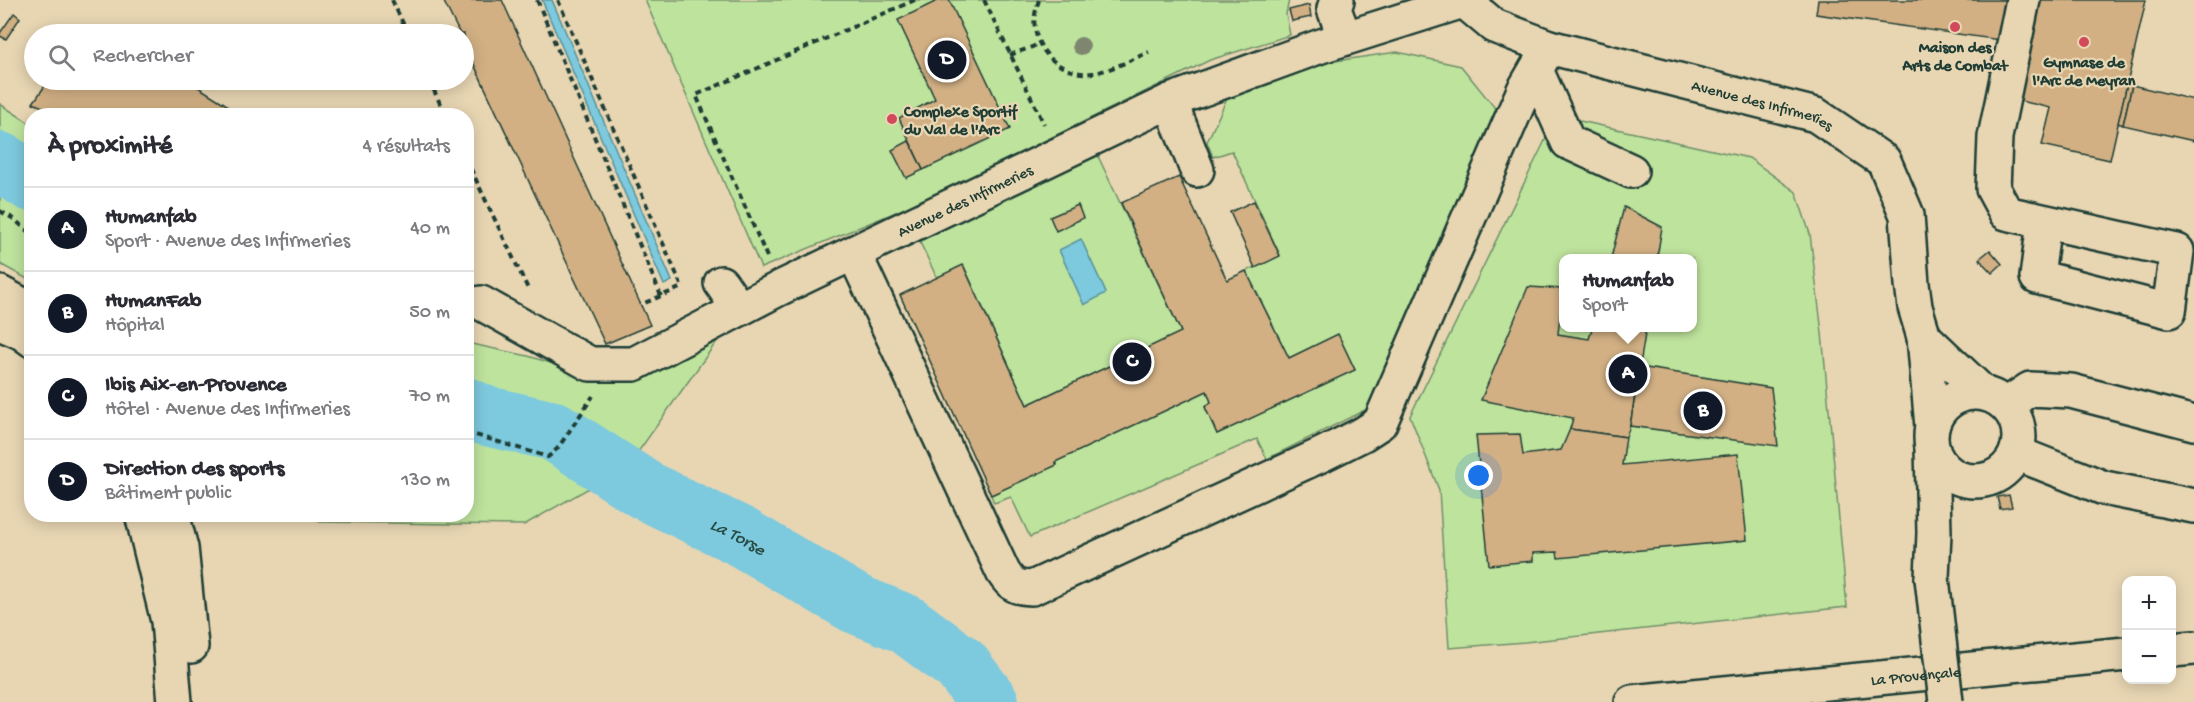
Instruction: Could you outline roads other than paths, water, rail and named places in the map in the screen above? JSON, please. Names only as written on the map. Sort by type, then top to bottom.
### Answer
[{"type":"main road","points":[[1337,0],[1334,9],[1345,38]]},
{"type":"main road","name":"Avenue des Infirmeries","points":[[481,303],[590,364],[607,366],[634,364],[730,296],[780,288],[1170,101],[1345,38],[1463,0],[1494,26],[1542,58],[1816,115],[1884,161],[1907,215],[1915,307],[1924,337],[1932,437],[1934,533],[1932,578],[1946,702]]},
{"type":"main road","points":[[2023,0],[1995,137],[1993,189],[2006,213],[2044,222]]},
{"type":"main road","points":[[1542,58],[1568,142],[1631,171]]},
{"type":"main road","points":[[854,253],[1003,572],[1010,584],[1021,588],[1032,588],[1323,454],[1380,423],[1524,90],[1542,58]]},
{"type":"main road","points":[[1170,101],[1197,170]]},
{"type":"main road","points":[[0,293],[24,306]]},
{"type":"main road","points":[[0,322],[24,334]]},
{"type":"main road","name":"Avenue des Infirmeries","points":[[1924,337],[1994,399]]},
{"type":"main road","points":[[1994,399],[2030,389],[2071,391],[2194,423]]},
{"type":"main road","points":[[1970,393],[1994,399],[2014,415],[2019,440],[2016,453],[2011,463],[1992,478],[1968,481],[1956,477],[1945,470],[1937,459],[1932,437],[1937,414],[1957,397],[1970,393]]},
{"type":"main road","points":[[2016,453],[2104,488],[2194,506]]},
{"type":"main road","name":"Avenue des Infirmeries","points":[[1934,533],[1968,481]]},
{"type":"main road","points":[[144,522],[168,621],[175,702]]},
{"type":"main road","points":[[174,522],[181,548],[196,702]]},
{"type":"main road","points":[[2176,650],[2194,648]]},
{"type":"main road","name":"La Provençale","points":[[1632,702],[2122,654]]},
{"type":"water","points":[[542,0],[552,0],[672,281],[664,285]]},
{"type":"water","points":[[1081,239],[1106,293],[1084,305],[1059,250]]},
{"type":"waterway","name":"La Torse","points":[[0,162],[24,177]]},
{"type":"waterway","name":"La Torse","points":[[474,411],[486,416],[554,431],[645,490],[740,536],[856,604],[906,624],[961,665],[989,702]]},
{"type":"place","name":"Maison des Arts de Combat","points":[[1955,27]]},
{"type":"place","name":"Gymnase de l'Arc de Meyran","points":[[2084,42]]},
{"type":"place","name":"Direction des sports","points":[[947,60]]},
{"type":"place","name":"Complexe Sportif du Val de l'Arc","points":[[892,119]]},
{"type":"place","name":"Ibis Aix-en-Provence","points":[[1132,362]]},
{"type":"place","name":"Humanfab","points":[[1628,374]]},
{"type":"place","name":"HumanFab","points":[[1703,411]]}]
